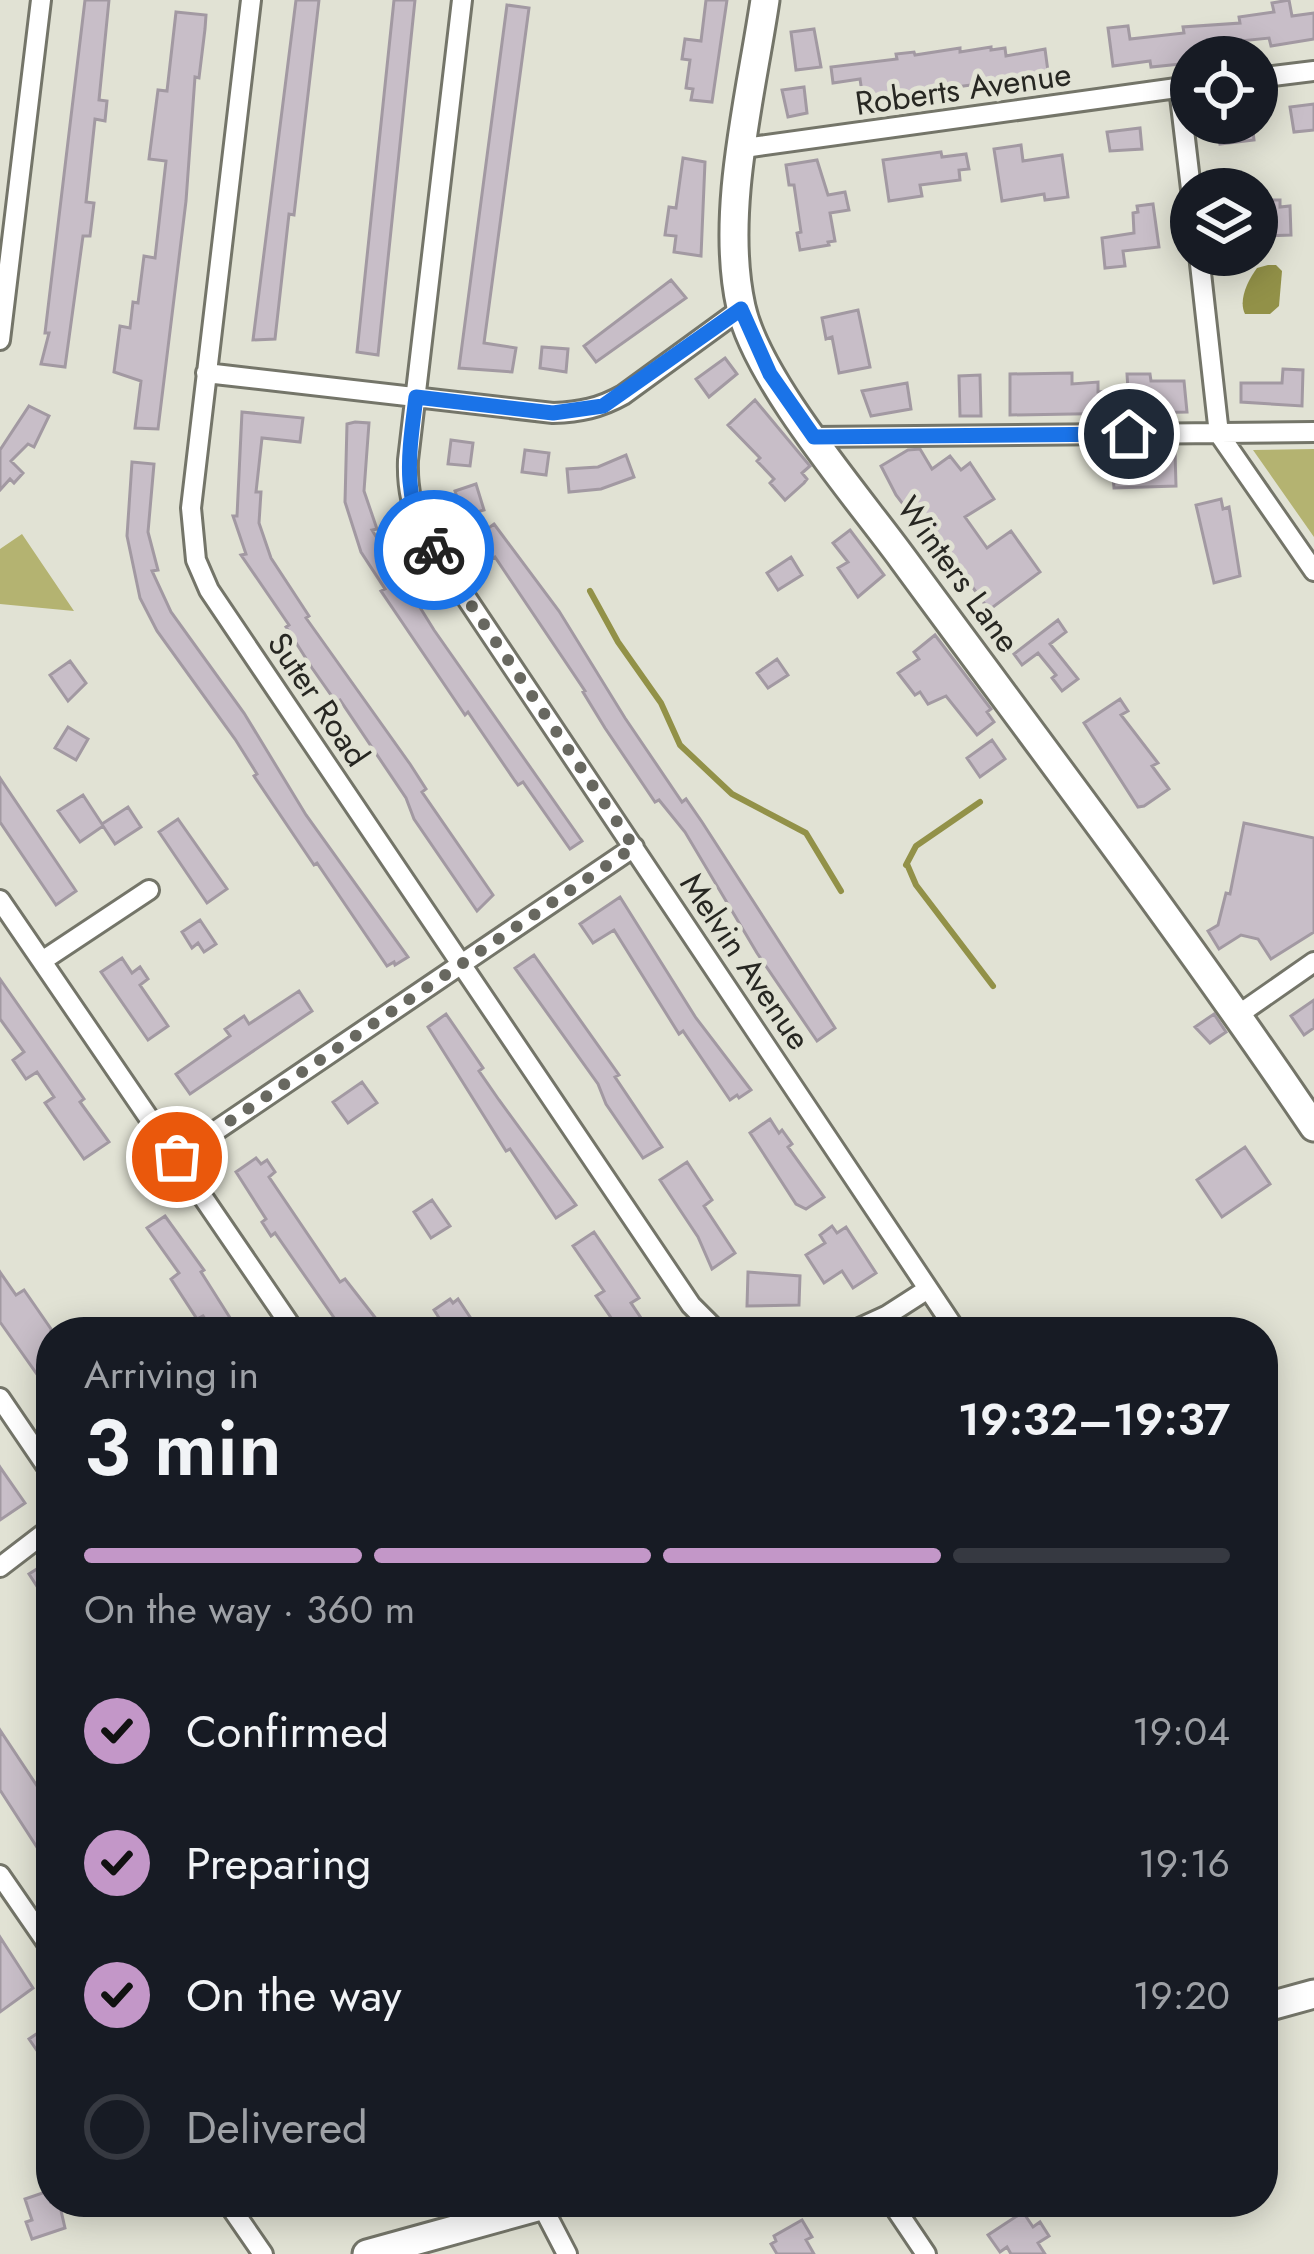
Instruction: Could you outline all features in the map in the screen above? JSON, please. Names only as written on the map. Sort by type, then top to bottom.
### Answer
[{"type":"street","points":[[0,340],[41,0]]},
{"type":"street","name":"Suter Road","points":[[251,0],[190,508],[196,560],[209,590],[704,1317]]},
{"type":"street","name":"Melvin Avenue","points":[[462,0],[407,486],[424,536],[947,1317]]},
{"type":"street","name":"Winters Lane","points":[[765,0],[733,237],[741,309],[770,374],[1238,1015],[1314,1127]]},
{"type":"street","points":[[1278,75],[1314,71]]},
{"type":"street","name":"Roberts Avenue","points":[[743,148],[1170,89]]},
{"type":"street","points":[[1201,276],[1219,434],[1314,571]]},
{"type":"street","points":[[206,373],[553,413],[603,406],[741,309]]},
{"type":"street","points":[[814,437],[1314,432]]},
{"type":"street","points":[[177,1157],[634,847]]},
{"type":"street","points":[[42,961],[148,890]]},
{"type":"street","points":[[0,900],[285,1317]]},
{"type":"street","points":[[1238,1015],[1314,962]]},
{"type":"street","points":[[884,1317],[928,1289]]},
{"type":"street","points":[[0,1398],[36,1451]]},
{"type":"street","points":[[0,1567],[36,1539]]},
{"type":"street","points":[[0,1875],[36,1927]]},
{"type":"street","points":[[1278,2004],[1314,1994]]},
{"type":"street","points":[[237,2217],[263,2254]]},
{"type":"street","points":[[367,2254],[496,2217]]},
{"type":"street","points":[[551,2217],[567,2254]]},
{"type":"street","points":[[901,2217],[926,2254]]},
{"type":"shaded area","points":[[1278,267],[1282,271],[1279,306],[1270,314],[1245,314],[1252,276],[1278,276]]},
{"type":"shaded area","points":[[1314,449],[1314,537],[1253,450]]},
{"type":"shaded area","points":[[22,534],[74,611],[0,604],[0,549]]},
{"type":"building","points":[[85,0],[109,0],[99,100],[107,101],[105,121],[95,119],[86,202],[94,203],[90,236],[83,236],[65,367],[41,364],[49,333],[45,333]]},
{"type":"building","points":[[296,0],[319,0],[294,215],[289,214],[275,339],[253,340]]},
{"type":"building","points":[[394,0],[415,0],[378,355],[357,352]]},
{"type":"building","points":[[706,0],[727,0],[712,102],[691,100],[693,89],[686,88],[690,60],[682,59],[685,39],[701,41]]},
{"type":"building","points":[[1289,0],[1292,16],[1314,13],[1314,39],[1278,45],[1278,36],[1170,36],[1170,65],[1151,67],[1150,61],[1113,66],[1108,28],[1128,26],[1130,39],[1184,33],[1183,27],[1240,23],[1239,17],[1274,12],[1272,3]]},
{"type":"building","points":[[507,5],[529,8],[484,343],[516,348],[512,372],[459,368]]},
{"type":"building","points":[[176,12],[206,15],[205,29],[199,78],[195,77],[186,201],[158,429],[135,428],[141,381],[114,372],[120,326],[130,328],[133,302],[138,303],[144,256],[155,258],[166,161],[149,159],[158,90],[167,91]]},
{"type":"building","points":[[814,29],[821,67],[796,70],[791,32]]},
{"type":"building","points":[[1005,48],[1006,56],[1045,49],[1049,79],[987,88],[986,83],[956,87],[957,92],[864,106],[860,79],[833,83],[831,67],[897,59],[896,54]]},
{"type":"building","points":[[804,87],[807,113],[788,117],[782,90]]},
{"type":"building","points":[[1314,104],[1314,130],[1294,132],[1290,107]]},
{"type":"building","points":[[1140,128],[1142,149],[1110,151],[1107,132]]},
{"type":"building","points":[[1021,145],[1023,161],[1062,155],[1068,197],[1045,200],[1044,194],[1002,201],[994,149]]},
{"type":"building","points":[[941,152],[942,157],[966,154],[969,169],[959,170],[960,180],[920,185],[922,196],[889,201],[883,160]]},
{"type":"building","points":[[683,158],[705,162],[701,256],[674,252],[676,236],[665,235],[669,207],[676,208]]},
{"type":"building","points":[[817,160],[828,195],[845,192],[849,210],[830,213],[835,241],[800,250],[794,185],[789,185],[786,165]]},
{"type":"building","points":[[1278,200],[1280,207],[1290,206],[1291,235],[1278,235]]},
{"type":"building","points":[[1153,204],[1159,247],[1123,251],[1125,266],[1105,268],[1102,238],[1134,233],[1137,206]]},
{"type":"building","points":[[671,280],[686,298],[596,362],[584,346]]},
{"type":"building","points":[[858,310],[870,367],[839,373],[832,337],[826,339],[822,318]]},
{"type":"building","points":[[542,347],[568,349],[566,372],[540,368]]},
{"type":"building","points":[[725,358],[737,374],[709,397],[696,379]]},
{"type":"building","points":[[1283,369],[1303,370],[1302,406],[1241,402],[1241,383],[1282,383]]},
{"type":"building","points":[[1072,373],[1072,384],[1098,382],[1098,392],[1128,390],[1127,374],[1150,374],[1151,381],[1184,381],[1187,412],[1010,415],[1010,374]]},
{"type":"building","points":[[980,375],[981,416],[960,416],[959,376]]},
{"type":"building","points":[[907,383],[911,409],[871,416],[862,391]]},
{"type":"building","points":[[755,400],[810,466],[802,473],[807,479],[785,500],[770,483],[774,479],[757,461],[760,458],[728,425]]},
{"type":"building","points":[[29,406],[49,416],[34,447],[28,444],[11,461],[23,473],[0,490],[0,450]]},
{"type":"building","points":[[242,412],[303,418],[300,442],[262,438],[256,492],[261,492],[259,523],[271,558],[306,618],[410,764],[426,789],[422,792],[493,895],[477,911],[241,555],[246,554],[233,516],[237,516]]},
{"type":"building","points":[[369,423],[364,491],[377,529],[372,530],[434,630],[582,841],[570,849],[523,782],[518,785],[468,712],[465,715],[381,591],[385,589],[361,552],[345,502],[347,424]]},
{"type":"building","points":[[451,440],[473,443],[470,466],[448,464]]},
{"type":"building","points":[[920,449],[932,469],[950,456],[961,470],[970,463],[994,499],[965,517],[987,548],[1011,531],[1040,572],[989,610],[937,538],[932,542],[896,495],[881,466],[908,450]]},
{"type":"building","points":[[525,450],[549,453],[546,475],[522,472]]},
{"type":"building","points":[[1175,451],[1176,486],[1114,488],[1111,454]]},
{"type":"building","points":[[626,455],[634,477],[601,489],[569,492],[567,469],[598,467]]},
{"type":"building","points":[[132,462],[154,464],[148,532],[158,570],[152,571],[171,612],[244,713],[306,815],[408,957],[395,965],[387,966],[317,863],[314,865],[235,739],[157,631],[140,598],[127,536]]},
{"type":"building","points":[[476,484],[484,510],[463,516],[455,491]]},
{"type":"building","points":[[1221,499],[1223,509],[1229,507],[1240,576],[1214,583],[1196,505]]},
{"type":"building","points":[[494,524],[559,611],[682,802],[686,799],[702,822],[835,1028],[817,1041],[757,953],[685,832],[659,800],[655,802],[495,557],[476,537]]},
{"type":"building","points":[[850,530],[884,575],[858,597],[838,568],[848,562],[833,543]]},
{"type":"building","points":[[791,557],[802,575],[778,590],[767,573]]},
{"type":"building","points":[[1058,620],[1066,632],[1050,644],[1078,679],[1062,691],[1038,653],[1022,665],[1014,654]]},
{"type":"building","points":[[935,635],[991,709],[987,712],[994,722],[977,735],[946,696],[928,704],[898,673],[919,659],[914,652]]},
{"type":"building","points":[[777,659],[788,675],[768,688],[757,673]]},
{"type":"building","points":[[70,661],[86,683],[68,701],[50,675]]},
{"type":"building","points":[[1120,699],[1128,711],[1121,715],[1158,763],[1152,766],[1169,789],[1144,806],[1138,807],[1084,723]]},
{"type":"building","points":[[68,727],[88,739],[76,760],[55,748]]},
{"type":"building","points":[[992,740],[1005,759],[980,777],[967,758]]},
{"type":"building","points":[[0,778],[76,891],[56,905],[0,822]]},
{"type":"building","points":[[83,795],[102,824],[128,807],[141,827],[115,844],[103,826],[80,842],[58,811]]},
{"type":"building","points":[[178,819],[227,889],[207,903],[159,832]]},
{"type":"building","points":[[1244,823],[1314,838],[1314,932],[1271,959],[1258,939],[1241,935],[1219,949],[1208,931],[1218,925],[1226,893],[1230,894]]},
{"type":"building","points":[[620,897],[696,1018],[751,1090],[739,1098],[730,1100],[683,1031],[679,1034],[614,930],[593,943],[580,924]]},
{"type":"building","points":[[200,920],[216,944],[204,952],[198,943],[192,948],[182,932]]},
{"type":"building","points":[[534,955],[619,1075],[615,1077],[662,1147],[643,1158],[598,1084],[515,968]]},
{"type":"building","points":[[122,958],[132,973],[140,967],[148,979],[140,985],[168,1026],[148,1040],[101,972]]},
{"type":"building","points":[[0,979],[109,1142],[84,1159],[45,1103],[54,1097],[37,1072],[26,1079],[13,1060],[24,1052],[0,1019]]},
{"type":"building","points":[[299,991],[312,1011],[190,1094],[176,1074],[230,1036],[225,1029],[244,1016],[249,1024]]},
{"type":"building","points":[[1314,1000],[1314,1028],[1304,1035],[1291,1016]]},
{"type":"building","points":[[446,1014],[483,1068],[479,1071],[576,1205],[556,1218],[510,1149],[506,1151],[428,1027]]},
{"type":"building","points":[[1214,1014],[1226,1032],[1210,1043],[1195,1027]]},
{"type":"building","points":[[362,1082],[377,1103],[348,1123],[333,1102]]},
{"type":"building","points":[[770,1119],[792,1144],[788,1147],[824,1197],[806,1209],[796,1204],[750,1133]]},
{"type":"building","points":[[1245,1147],[1270,1184],[1222,1217],[1197,1180]]},
{"type":"building","points":[[256,1158],[261,1164],[267,1160],[275,1172],[269,1177],[340,1282],[345,1279],[375,1317],[334,1317],[275,1233],[271,1236],[262,1222],[266,1219],[236,1172]]},
{"type":"building","points":[[687,1162],[712,1200],[704,1206],[735,1253],[712,1269],[698,1237],[660,1180]]},
{"type":"building","points":[[432,1200],[450,1226],[431,1238],[414,1212]]},
{"type":"building","points":[[165,1216],[204,1270],[230,1317],[196,1317],[171,1279],[179,1273],[147,1228]]},
{"type":"building","points":[[832,1226],[837,1233],[846,1227],[876,1273],[853,1288],[842,1271],[824,1283],[806,1255],[825,1243],[820,1235]]},
{"type":"building","points":[[594,1232],[639,1298],[631,1303],[640,1317],[611,1317],[596,1296],[604,1291],[573,1246]]},
{"type":"building","points":[[0,1272],[16,1295],[24,1290],[43,1317],[36,1317],[36,1373],[0,1322]]},
{"type":"building","points":[[748,1272],[800,1276],[799,1305],[747,1306]]},
{"type":"building","points":[[458,1299],[470,1317],[438,1317],[434,1310]]},
{"type":"building","points":[[0,1467],[25,1503],[0,1520]]},
{"type":"building","points":[[0,1730],[36,1784],[36,1846],[0,1790]]},
{"type":"building","points":[[0,1937],[33,1988],[0,2012]]},
{"type":"building","points":[[36,2195],[36,2217],[62,2217],[65,2228],[32,2239],[25,2199]]},
{"type":"building","points":[[1015,2217],[1026,2217],[1033,2227],[1040,2222],[1049,2236],[1038,2243],[1045,2254],[1011,2254],[1007,2247],[1000,2252],[988,2235]]},
{"type":"building","points":[[802,2220],[812,2237],[806,2240],[814,2254],[777,2254],[771,2244],[776,2241],[774,2236]]},
{"type":"waterway","points":[[590,591],[618,642],[661,703],[680,745],[732,794],[806,833],[841,891]]},
{"type":"waterway","points":[[906,865],[916,846],[980,802]]},
{"type":"waterway","points":[[907,864],[916,885],[993,986]]},
{"type":"way so far","points":[[177,1157],[634,847],[434,550]]},
{"type":"route","points":[[434,550],[413,512],[407,486],[416,397],[581,412],[623,394],[741,309],[770,374],[814,437],[1129,434]]}]
